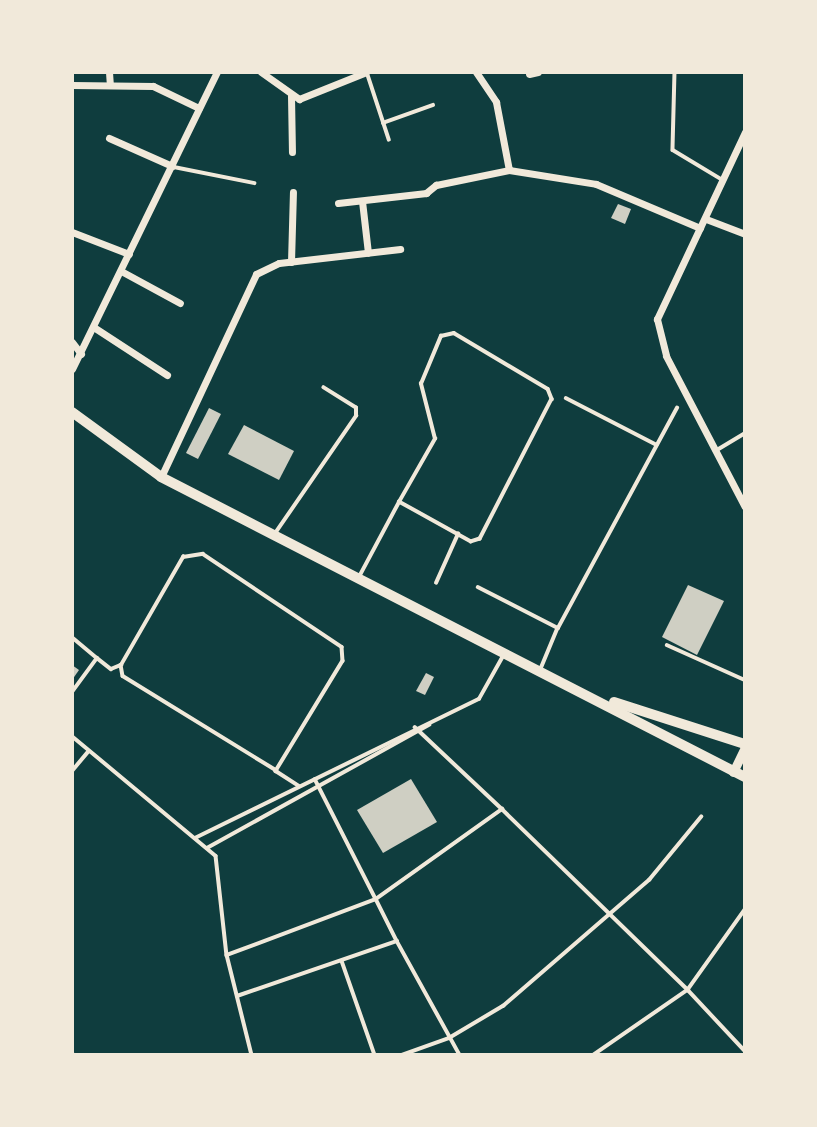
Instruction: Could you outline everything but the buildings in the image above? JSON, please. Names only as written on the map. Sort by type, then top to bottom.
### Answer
[{"type":"main road","points":[[72,412],[161,477],[504,654],[588,693],[745,777]]},
{"type":"main road","points":[[588,693],[745,745]]},
{"type":"street","points":[[109,72],[110,85]]},
{"type":"street","points":[[72,369],[95,328],[217,72]]},
{"type":"street","points":[[261,72],[291,96],[315,97],[366,72]]},
{"type":"street","points":[[476,72],[496,103],[509,170]]},
{"type":"street","points":[[529,74],[538,72]]},
{"type":"street","points":[[72,85],[153,86],[199,108]]},
{"type":"street","points":[[291,96],[292,152]]},
{"type":"street","points":[[745,132],[657,319],[666,356],[745,508]]},
{"type":"street","points":[[109,138],[172,166]]},
{"type":"street","points":[[338,203],[426,193],[436,185],[509,170],[596,184],[700,228]]},
{"type":"street","points":[[291,262],[293,192]]},
{"type":"street","points":[[362,201],[368,253]]},
{"type":"street","points":[[706,219],[745,234]]},
{"type":"street","points":[[72,232],[129,254]]},
{"type":"street","points":[[161,477],[250,280],[269,265],[400,249]]},
{"type":"street","points":[[121,271],[180,303]]},
{"type":"street","points":[[95,328],[167,375]]},
{"type":"street","points":[[72,342],[81,354]]},
{"type":"street","points":[[733,772],[745,745]]},
{"type":"lane","points":[[366,72],[389,139]]},
{"type":"lane","points":[[675,72],[673,150],[723,181]]},
{"type":"lane","points":[[383,123],[433,105]]},
{"type":"lane","points":[[172,166],[254,183]]},
{"type":"lane","points":[[358,579],[399,502],[435,439],[421,384],[441,336],[454,334],[548,389],[552,399],[480,539],[458,534],[399,502]]},
{"type":"lane","points":[[273,536],[356,416],[355,408],[324,388]]},
{"type":"lane","points":[[566,398],[657,446]]},
{"type":"lane","points":[[540,671],[558,628],[677,408]]},
{"type":"lane","points":[[716,451],[745,433]]},
{"type":"lane","points":[[436,583],[458,534]]},
{"type":"lane","points":[[72,637],[111,669],[121,665],[183,557],[192,552],[342,646],[343,661],[276,771]]},
{"type":"lane","points":[[478,587],[558,628]]},
{"type":"lane","points":[[667,645],[745,680]]},
{"type":"lane","points":[[195,838],[415,727],[430,724],[479,699],[504,654]]},
{"type":"lane","points":[[72,692],[97,658]]},
{"type":"lane","points":[[121,665],[123,676],[299,786]]},
{"type":"lane","points":[[207,848],[321,790],[420,735],[430,724]]},
{"type":"lane","points":[[415,727],[420,735],[611,913],[745,1051]]},
{"type":"lane","points":[[72,736],[216,856],[227,955],[252,1055]]},
{"type":"lane","points":[[72,771],[88,752]]},
{"type":"lane","points":[[315,779],[397,941],[460,1055]]},
{"type":"lane","points":[[227,955],[376,899],[502,809]]},
{"type":"lane","points":[[402,1055],[449,1038],[503,1006],[649,880],[701,817]]},
{"type":"lane","points":[[594,1055],[688,990],[745,910]]},
{"type":"lane","points":[[237,996],[397,941]]},
{"type":"lane","points":[[342,961],[375,1055]]},
{"type":"lane","points":[[72,1049],[73,1055]]}]
